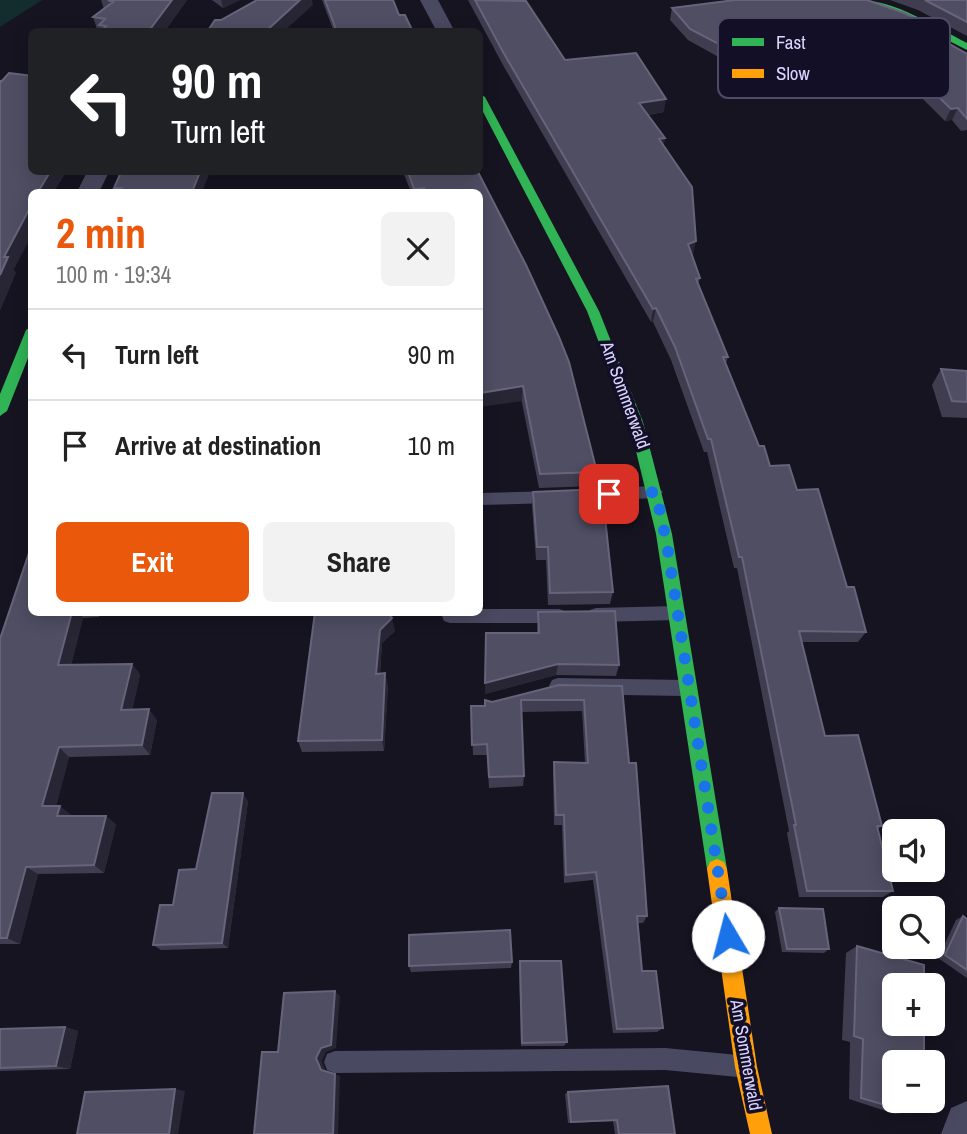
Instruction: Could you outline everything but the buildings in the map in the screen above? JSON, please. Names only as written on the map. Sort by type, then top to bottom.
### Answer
[{"type":"street","points":[[429,0],[444,28]]},
{"type":"street","points":[[862,0],[911,18]]},
{"type":"street","points":[[950,38],[967,47]]},
{"type":"street","name":"Am Sommerwald","points":[[483,103],[600,326],[644,443],[656,492],[677,614],[746,1067],[761,1134]]},
{"type":"street","points":[[0,411],[28,340]]},
{"type":"street","points":[[964,1134],[967,1124]]},
{"type":"lane","points":[[483,499],[656,492]]},
{"type":"lane","points":[[450,617],[677,614]]},
{"type":"lane","points":[[537,692],[569,685],[689,688]]},
{"type":"lane","points":[[335,1062],[665,1059],[746,1067]]},
{"type":"green space","points":[[0,0],[42,0],[0,27]]},
{"type":"traffic: fast","points":[[862,0],[911,18]]},
{"type":"traffic: fast","points":[[950,38],[967,47]]},
{"type":"traffic: fast","points":[[483,103],[593,311],[636,422],[664,534],[717,869]]},
{"type":"traffic: fast","points":[[0,411],[28,340]]},
{"type":"traffic: slow","points":[[717,869],[746,1067],[761,1134]]},
{"type":"route","points":[[609,494],[656,492],[667,545],[728,936]]}]
